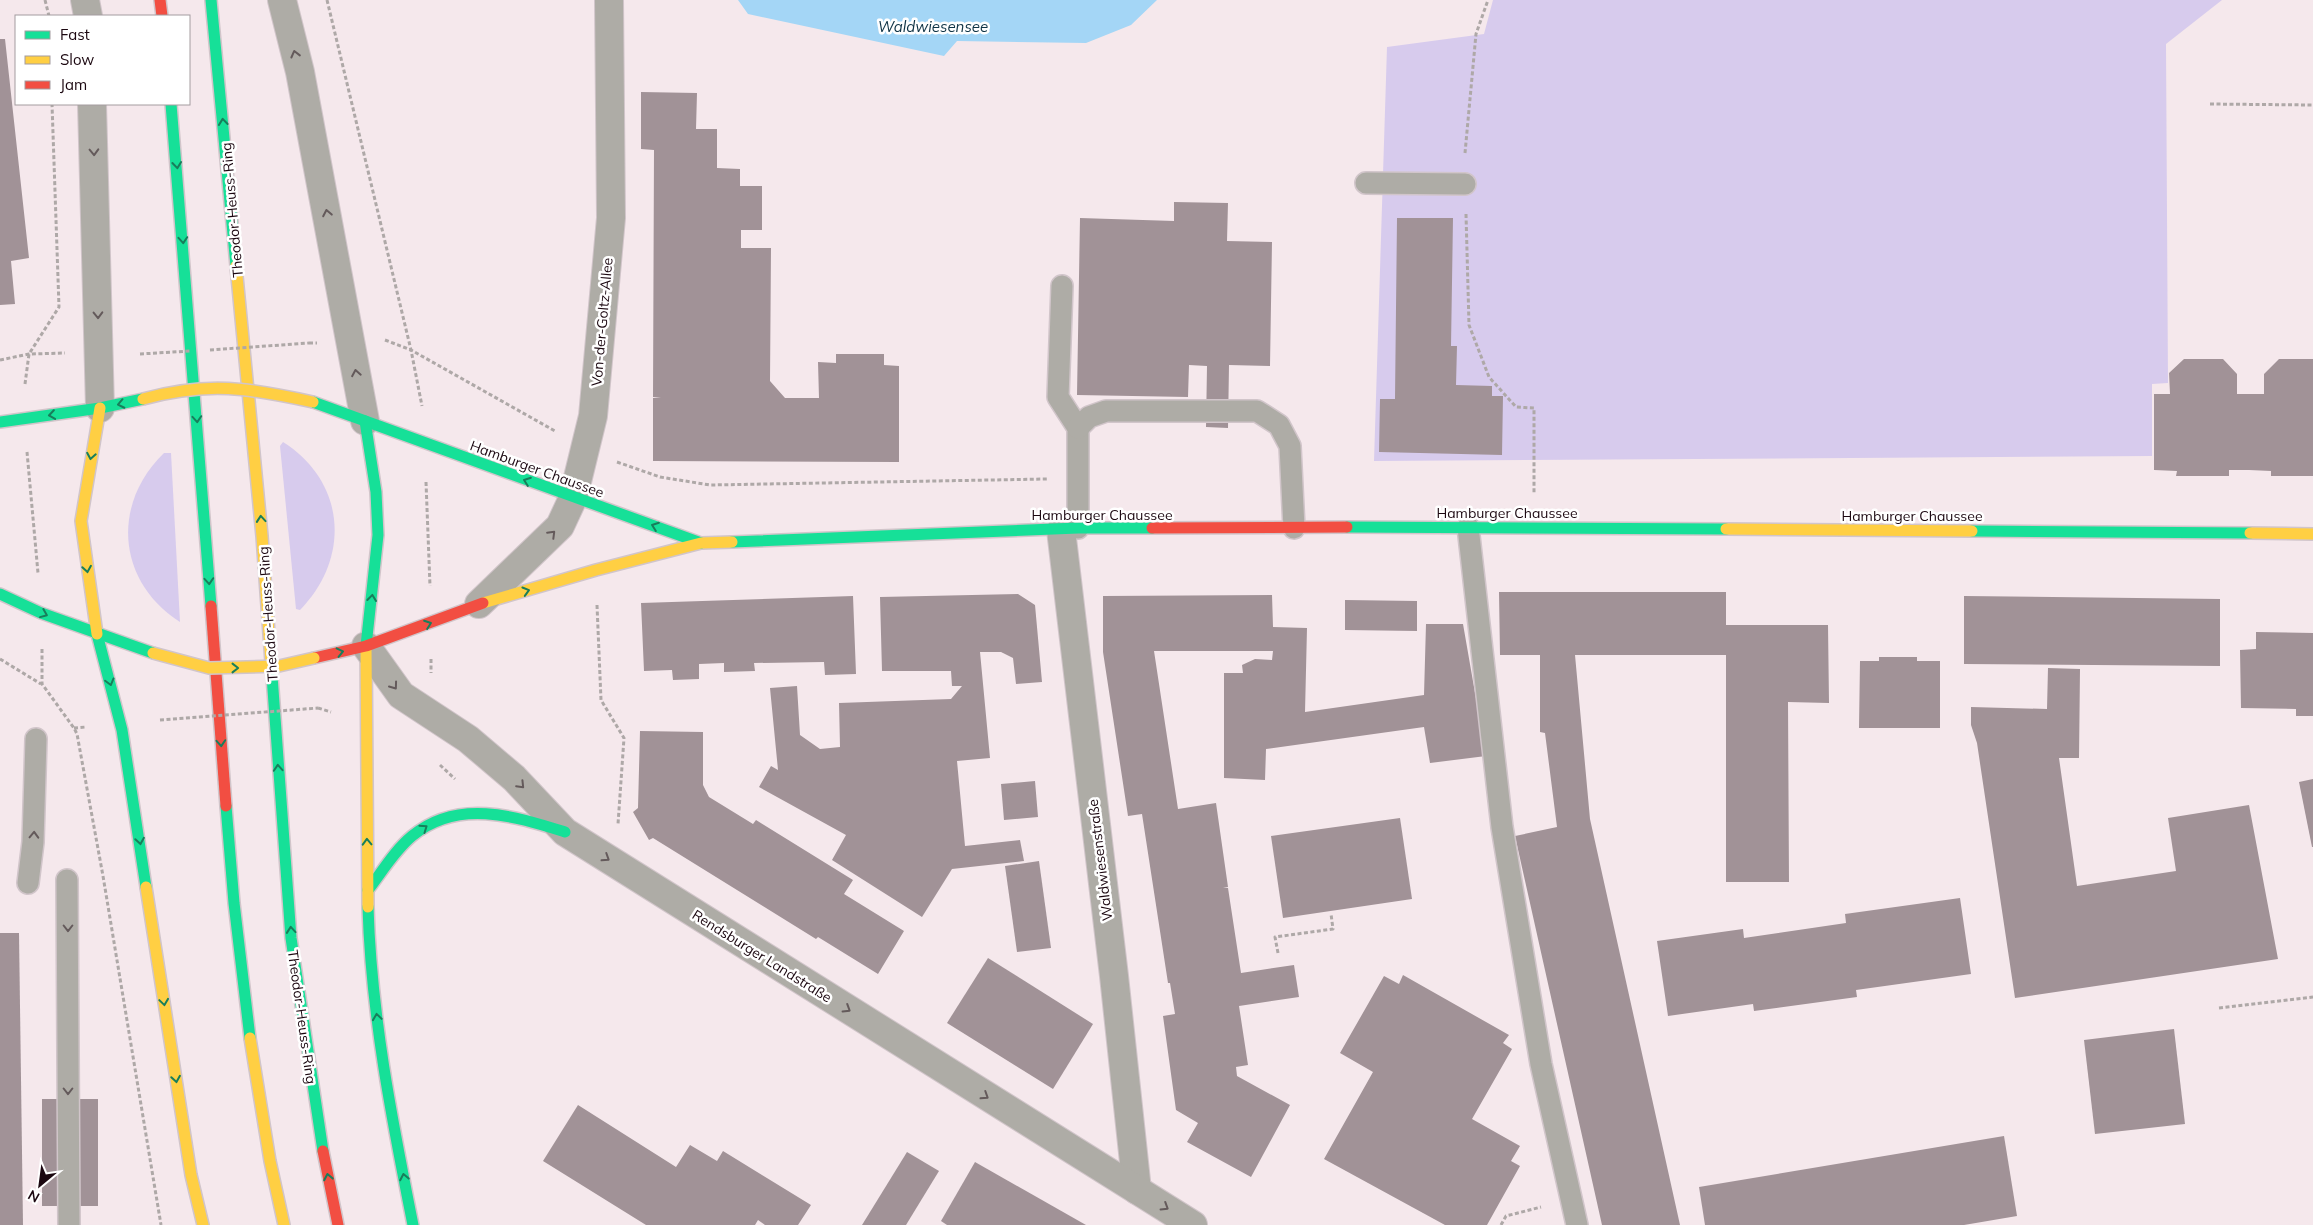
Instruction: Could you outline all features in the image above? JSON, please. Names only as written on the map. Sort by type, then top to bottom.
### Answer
[{"type":"main road","points":[[160,0],[162,15]]},
{"type":"main road","name":"Theodor-Heuss-Ring","points":[[211,0],[262,536],[291,938],[318,1126],[338,1225]]},
{"type":"main road","points":[[171,105],[227,827],[244,996],[272,1176],[284,1225]]},
{"type":"main road","name":"Hamburger Chaussee","points":[[0,422],[100,408],[188,387],[248,387],[313,402],[424,444],[701,543]]},
{"type":"main road","points":[[100,408],[81,521],[85,559],[97,634],[122,730],[184,1127],[203,1225]]},
{"type":"main road","points":[[365,421],[376,499],[378,534],[373,595],[366,646],[368,890],[374,1000],[383,1061],[413,1225]]},
{"type":"main road","name":"Hamburger Chaussee","points":[[0,594],[41,613],[97,634],[153,653],[209,668],[279,666],[366,646],[479,604],[596,570],[701,543],[1070,529],[1468,527],[2313,534]]},
{"type":"main road","points":[[368,890],[411,837],[438,819],[460,813],[499,812],[565,832]]},
{"type":"street","points":[[84,0],[88,15]]},
{"type":"street","points":[[282,0],[300,72],[365,421]]},
{"type":"street","name":"Von-der-Goltz-Allee","points":[[479,604],[560,526],[573,498],[593,416],[611,218],[609,0]]},
{"type":"street","points":[[92,105],[100,408]]},
{"type":"street","name":"Waldwiesenstraße","points":[[1070,529],[1137,1190]]},
{"type":"street","name":"Rendsburger Landstraße","points":[[366,646],[401,695],[431,713],[475,745],[514,778],[565,832],[1192,1225]]},
{"type":"lane","points":[[1366,183],[1466,184]]},
{"type":"lane","points":[[1062,286],[1058,397],[1078,428],[1078,479],[1070,529]]},
{"type":"lane","points":[[1078,428],[1089,417],[1106,411],[1257,411],[1279,425],[1290,446],[1294,528]]},
{"type":"lane","points":[[1468,527],[1502,827],[1541,1064],[1577,1225]]},
{"type":"lane","points":[[28,883],[33,842],[36,738]]},
{"type":"lane","points":[[67,880],[69,1225]]},
{"type":"path","points":[[45,0],[49,15]]},
{"type":"path","points":[[327,0],[412,350],[422,404]]},
{"type":"path","points":[[1488,0],[1476,34],[1465,152],[1469,325],[1489,377],[1516,407],[1534,408],[1534,528]]},
{"type":"path","points":[[2210,104],[2313,106]]},
{"type":"path","points":[[377,337],[412,350],[545,426]]},
{"type":"path","points":[[140,354],[309,344]]},
{"type":"path","points":[[0,360],[30,354]]},
{"type":"path","points":[[615,461],[660,477],[710,485],[1078,479]]},
{"type":"path","points":[[426,482],[429,575]]},
{"type":"path","points":[[598,600],[601,700],[624,738],[618,826]]},
{"type":"path","points":[[0,659],[42,684]]},
{"type":"path","points":[[160,720],[318,708]]},
{"type":"path","points":[[1278,953],[1275,937],[1333,929],[1331,914]]},
{"type":"path","points":[[2219,1008],[2313,997]]},
{"type":"path","points":[[1501,1225],[1506,1216]]},
{"type":"shaded area","points":[[1493,0],[2222,0],[2166,44],[2168,383],[2152,384],[2152,456],[1374,461],[1387,47],[1484,34]]},
{"type":"shaded area","points":[[283,442],[304,459],[319,478],[330,499],[334,522],[334,545],[328,567],[316,589],[300,610],[296,609],[280,446]]},
{"type":"shaded area","points":[[164,453],[171,453],[180,622],[159,605],[143,586],[133,564],[128,542],[129,518],[135,495],[147,473]]},
{"type":"water","name":"Waldwiesensee","points":[[738,0],[1157,0],[1131,25],[1086,43],[957,41],[944,56],[748,14]]},
{"type":"building","points":[[0,39],[5,39],[29,258],[11,261],[15,304],[0,305]]},
{"type":"building","points":[[641,92],[697,93],[696,129],[717,129],[717,168],[740,169],[740,186],[762,186],[762,230],[741,230],[741,248],[771,248],[770,381],[785,398],[819,398],[818,362],[836,363],[836,354],[884,354],[884,365],[899,366],[899,462],[653,461],[653,398],[661,398],[653,397],[654,150],[641,149]]},
{"type":"building","points":[[1174,202],[1228,203],[1227,241],[1272,242],[1270,366],[1229,365],[1228,428],[1206,427],[1207,366],[1189,365],[1188,397],[1077,395],[1080,218],[1174,221]]},
{"type":"building","points":[[1397,218],[1453,218],[1451,346],[1457,346],[1456,385],[1492,386],[1492,396],[1503,396],[1502,455],[1379,452],[1380,399],[1395,399]]},
{"type":"building","points":[[2184,359],[2223,359],[2237,374],[2237,394],[2264,394],[2264,374],[2279,359],[2313,359],[2313,476],[2271,476],[2271,471],[2229,470],[2229,476],[2176,476],[2177,471],[2154,470],[2154,394],[2170,394],[2169,373]]},
{"type":"building","points":[[1499,592],[1726,592],[1726,625],[1828,625],[1829,703],[1788,702],[1789,882],[1726,882],[1726,655],[1575,655],[1590,819],[1680,1225],[1602,1225],[1515,836],[1557,827],[1545,733],[1540,732],[1540,655],[1500,655]]},
{"type":"building","points":[[1018,594],[1035,605],[1042,682],[1016,684],[1013,658],[1001,652],[980,652],[990,758],[957,761],[965,846],[1020,840],[1024,861],[952,869],[922,917],[832,860],[846,835],[759,787],[771,766],[778,770],[770,688],[797,686],[800,735],[820,749],[840,747],[839,703],[951,699],[962,686],[952,686],[951,671],[882,671],[880,597]]},
{"type":"building","points":[[1272,595],[1273,627],[1307,628],[1305,712],[1424,695],[1426,624],[1463,624],[1486,756],[1430,763],[1424,727],[1266,749],[1265,780],[1224,778],[1224,673],[1243,673],[1242,665],[1255,659],[1272,660],[1273,651],[1154,651],[1178,809],[1216,803],[1228,887],[1223,888],[1228,888],[1241,973],[1294,965],[1299,997],[1239,1006],[1248,1065],[1236,1067],[1237,1076],[1290,1105],[1251,1177],[1187,1142],[1198,1123],[1176,1110],[1163,1016],[1175,1014],[1170,983],[1168,983],[1142,814],[1128,816],[1103,652],[1103,596]]},
{"type":"building","points":[[853,596],[856,674],[825,675],[824,662],[754,663],[755,671],[724,672],[724,663],[699,664],[699,679],[673,680],[672,670],[644,671],[641,603]]},
{"type":"building","points":[[1964,596],[2220,599],[2220,666],[1964,664]]},
{"type":"building","points":[[1345,600],[1417,601],[1417,631],[1345,630]]},
{"type":"building","points":[[2256,632],[2313,633],[2313,716],[2296,716],[2296,709],[2241,708],[2240,650],[2256,649]]},
{"type":"building","points":[[1879,657],[1917,657],[1917,661],[1940,661],[1940,728],[1859,728],[1860,661],[1879,661]]},
{"type":"building","points":[[2048,668],[2080,669],[2079,758],[2059,758],[2077,886],[2176,871],[2168,818],[2249,805],[2278,959],[2015,998],[1977,743],[1971,725],[1971,707],[2047,709]]},
{"type":"building","points":[[640,731],[703,732],[703,785],[709,797],[753,824],[756,820],[853,880],[844,894],[904,931],[878,974],[818,937],[816,939],[653,838],[649,840],[633,812],[638,808]]},
{"type":"building","points":[[2313,779],[2313,847],[2312,847],[2299,782]]},
{"type":"building","points":[[1035,781],[1038,817],[1004,820],[1001,784]]},
{"type":"building","points":[[1400,818],[1412,899],[1283,918],[1271,836]]},
{"type":"building","points":[[1039,861],[1051,948],[1017,952],[1005,866]]},
{"type":"building","points":[[1960,898],[1971,974],[1856,990],[1857,997],[1754,1011],[1753,1004],[1668,1016],[1657,941],[1743,929],[1744,938],[1846,923],[1845,914]]},
{"type":"building","points":[[0,933],[19,933],[23,1225],[0,1225]]},
{"type":"building","points":[[988,958],[1093,1024],[1053,1089],[947,1023]]},
{"type":"building","points":[[1403,975],[1509,1035],[1503,1043],[1512,1049],[1472,1119],[1520,1146],[1511,1161],[1520,1166],[1487,1225],[1445,1225],[1324,1159],[1373,1072],[1340,1053],[1384,976],[1399,984]]},
{"type":"building","points":[[2174,1029],[2185,1124],[2095,1134],[2084,1040]]},
{"type":"building","points":[[42,1099],[98,1099],[98,1206],[42,1206]]},
{"type":"building","points":[[578,1105],[676,1167],[690,1145],[717,1161],[723,1151],[811,1205],[798,1225],[765,1225],[758,1220],[755,1225],[646,1225],[543,1161]]},
{"type":"building","points":[[2004,1136],[2017,1216],[1964,1225],[1705,1225],[1699,1187]]},
{"type":"building","points":[[907,1152],[939,1171],[906,1225],[862,1225]]},
{"type":"building","points":[[975,1162],[1086,1225],[947,1225],[941,1221]]},
{"type":"traffic: fast","points":[[211,0],[236,266]]},
{"type":"traffic: fast","points":[[171,105],[211,606]]},
{"type":"traffic: fast","points":[[0,422],[100,408],[143,399]]},
{"type":"traffic: fast","points":[[313,402],[701,543]]},
{"type":"traffic: fast","points":[[365,421],[376,492],[378,535],[366,646]]},
{"type":"traffic: fast","points":[[1347,527],[1726,529]]},
{"type":"traffic: fast","points":[[732,542],[1078,528],[1152,528]]},
{"type":"traffic: fast","points":[[1972,531],[2250,533]]},
{"type":"traffic: fast","points":[[0,594],[41,613],[153,653]]},
{"type":"traffic: fast","points":[[97,634],[122,730],[146,887]]},
{"type":"traffic: fast","points":[[271,662],[291,938],[323,1151]]},
{"type":"traffic: fast","points":[[226,806],[234,903],[250,1038]]},
{"type":"traffic: fast","points":[[368,890],[394,855],[412,836],[430,824],[448,817],[467,814],[506,816],[565,832]]},
{"type":"traffic: fast","points":[[368,907],[373,987],[378,1027],[390,1106],[413,1225]]},
{"type":"traffic: slow","points":[[236,266],[262,536],[271,662]]},
{"type":"traffic: slow","points":[[143,399],[188,390],[228,388],[269,393],[313,402]]},
{"type":"traffic: slow","points":[[97,634],[81,521],[100,408]]},
{"type":"traffic: slow","points":[[1726,529],[1972,531]]},
{"type":"traffic: slow","points":[[2250,533],[2313,534]]},
{"type":"traffic: slow","points":[[483,603],[596,570],[701,543],[732,542]]},
{"type":"traffic: slow","points":[[366,646],[368,907]]},
{"type":"traffic: slow","points":[[153,653],[209,668],[279,666],[314,658]]},
{"type":"traffic: slow","points":[[146,887],[191,1175],[203,1225]]},
{"type":"traffic: slow","points":[[250,1038],[270,1161],[284,1225]]},
{"type":"traffic: jam","points":[[160,0],[162,15]]},
{"type":"traffic: jam","points":[[1152,528],[1347,527]]},
{"type":"traffic: jam","points":[[314,658],[366,646],[483,603]]},
{"type":"traffic: jam","points":[[211,606],[226,806]]},
{"type":"traffic: jam","points":[[323,1151],[338,1225]]}]
